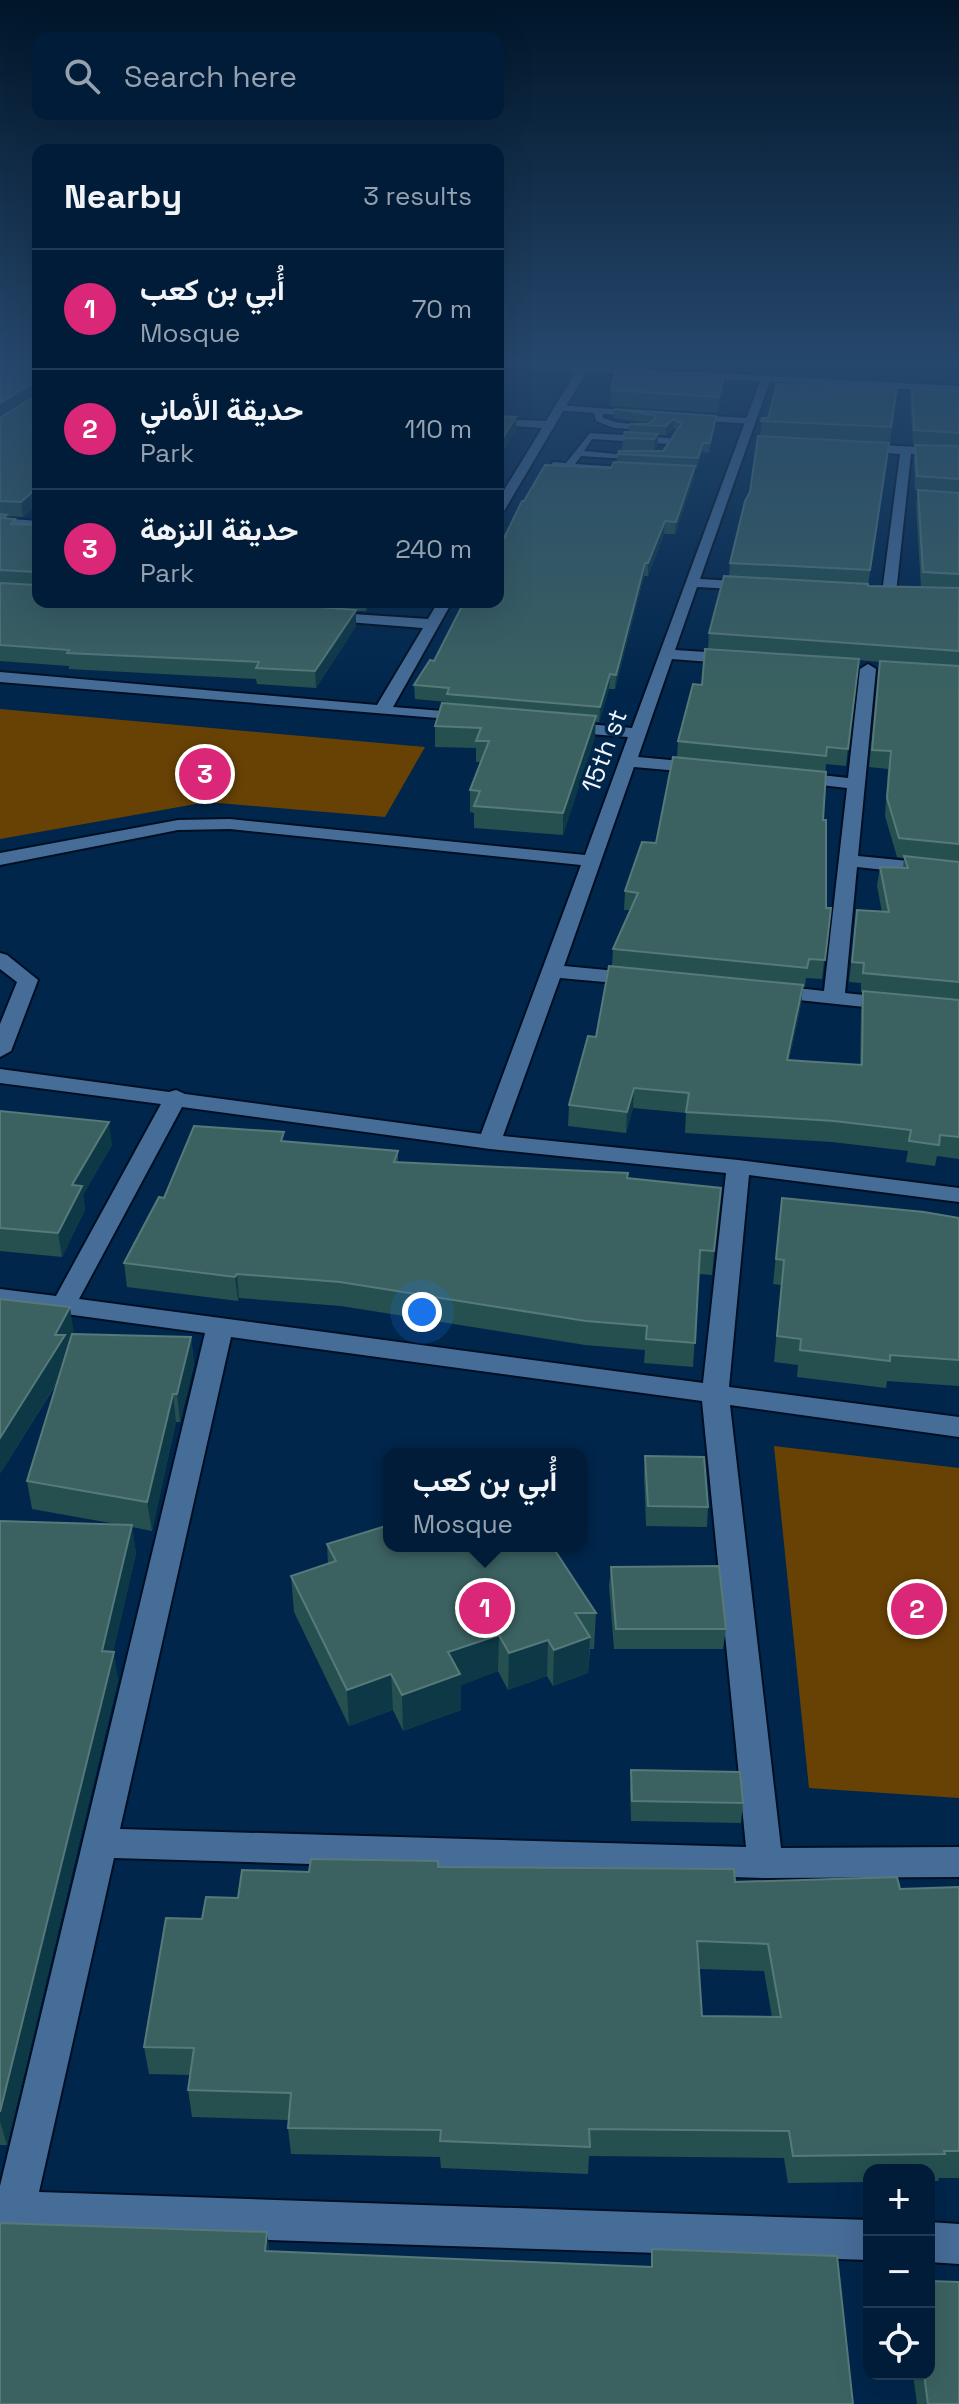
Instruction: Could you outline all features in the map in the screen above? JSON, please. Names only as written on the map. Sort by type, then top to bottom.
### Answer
[{"type":"street","points":[[504,501],[522,470]]},
{"type":"street","name":"15th st","points":[[490,1142],[693,583],[740,470]]},
{"type":"street","points":[[889,593],[903,470]]},
{"type":"street","points":[[900,496],[915,497]]},
{"type":"street","points":[[0,522],[32,525]]},
{"type":"street","points":[[693,583],[768,587]]},
{"type":"street","points":[[382,711],[441,608]]},
{"type":"street","points":[[311,615],[432,624]]},
{"type":"street","points":[[667,654],[760,661]]},
{"type":"street","points":[[834,997],[868,669]]},
{"type":"street","points":[[0,677],[487,720]]},
{"type":"street","points":[[548,725],[638,733]]},
{"type":"street","points":[[628,761],[719,770]]},
{"type":"street","points":[[780,776],[856,784]]},
{"type":"street","points":[[0,859],[178,825],[230,824],[592,861]]},
{"type":"street","points":[[848,861],[959,872]]},
{"type":"street","points":[[0,959],[28,980],[0,1051]]},
{"type":"street","points":[[552,971],[662,981]]},
{"type":"street","points":[[755,990],[959,1011]]},
{"type":"street","points":[[0,1076],[176,1097],[490,1142],[738,1167],[959,1195]]},
{"type":"street","points":[[63,1306],[176,1097]]},
{"type":"street","points":[[738,1167],[715,1394],[765,1863]]},
{"type":"street","points":[[0,1297],[959,1427]]},
{"type":"street","points":[[220,1327],[100,1843],[7,2212],[863,2240]]},
{"type":"street","points":[[100,1843],[765,1863],[959,1862]]},
{"type":"street","points":[[935,2242],[959,2244]]},
{"type":"shaded area","points":[[0,709],[425,747],[385,817],[207,802],[0,839]]},
{"type":"shaded area","points":[[774,1446],[959,1468],[959,1798],[809,1788]]},
{"type":"building","points":[[0,470],[32,470],[32,492],[21,502],[0,501]]},
{"type":"building","points":[[542,470],[694,470],[676,522],[665,521],[648,563],[645,563],[616,675],[610,674],[600,707],[447,694],[449,688],[414,685],[430,660],[434,661],[461,608],[504,608],[504,538]]},
{"type":"building","points":[[753,470],[885,470],[870,570],[730,563]]},
{"type":"building","points":[[917,470],[959,470],[959,479],[917,476]]},
{"type":"building","points":[[918,490],[959,493],[959,574],[923,572]]},
{"type":"building","points":[[0,514],[7,515],[3,518],[15,519],[11,524],[32,525],[32,572],[0,570]]},
{"type":"building","points":[[724,576],[868,586],[959,588],[959,651],[709,633]]},
{"type":"building","points":[[0,583],[32,585],[32,608],[356,610],[315,671],[256,668],[259,662],[67,653],[69,650],[0,645]]},
{"type":"building","points":[[705,649],[859,659],[848,749],[827,747],[826,756],[678,741],[693,684],[702,685]]},
{"type":"building","points":[[880,661],[959,666],[959,844],[899,838],[887,798],[891,751],[872,750]]},
{"type":"building","points":[[442,703],[596,716],[563,813],[474,806],[480,791],[470,790],[489,741],[476,741],[481,728],[435,726]]},
{"type":"building","points":[[673,757],[826,772],[823,820],[826,820],[826,908],[831,908],[825,960],[809,959],[807,968],[613,949],[638,893],[625,891],[642,842],[656,843]]},
{"type":"building","points":[[904,856],[959,862],[959,982],[863,973],[864,963],[852,962],[857,910],[889,912],[880,867],[908,868]]},
{"type":"building","points":[[609,966],[803,985],[787,1060],[862,1065],[863,991],[959,1000],[959,1137],[940,1135],[939,1145],[909,1141],[911,1130],[834,1121],[686,1112],[689,1093],[634,1088],[627,1112],[569,1105],[588,1036],[596,1037]]},
{"type":"building","points":[[0,1111],[109,1122],[72,1185],[82,1186],[58,1233],[0,1228]]},
{"type":"building","points":[[194,1126],[284,1132],[281,1141],[398,1151],[394,1162],[628,1173],[627,1178],[721,1188],[714,1251],[700,1250],[695,1343],[646,1339],[647,1326],[586,1321],[340,1282],[237,1274],[235,1277],[124,1263],[159,1197],[164,1198]]},
{"type":"building","points":[[782,1198],[959,1218],[959,1360],[890,1355],[890,1361],[800,1350],[801,1339],[777,1336],[784,1260],[776,1259]]},
{"type":"building","points":[[0,1299],[70,1307],[55,1335],[65,1335],[0,1438]]},
{"type":"building","points":[[72,1334],[191,1337],[177,1394],[173,1394],[147,1502],[27,1481]]},
{"type":"building","points":[[645,1456],[704,1457],[708,1507],[648,1506]]},
{"type":"building","points":[[0,1521],[132,1525],[102,1651],[114,1652],[0,2112]]},
{"type":"building","points":[[383,1527],[383,1552],[556,1552],[596,1613],[575,1613],[590,1637],[554,1650],[548,1640],[509,1653],[499,1635],[448,1652],[460,1674],[402,1695],[391,1674],[347,1690],[291,1576],[336,1561],[327,1544]]},
{"type":"building","points":[[719,1566],[726,1629],[616,1629],[611,1567]]},
{"type":"building","points":[[631,1770],[740,1772],[743,1803],[632,1801]]},
{"type":"building","points":[[311,1859],[438,1861],[438,1867],[734,1869],[735,1882],[897,1877],[900,1889],[959,1887],[959,2151],[944,2151],[945,2154],[793,2156],[789,2131],[589,2129],[590,2147],[440,2141],[441,2130],[288,2128],[291,2093],[188,2090],[194,2048],[144,2047],[166,1918],[202,1919],[206,1897],[238,1898],[242,1870],[309,1872]],"holes":[[[697,1941],[768,1944],[781,2017],[702,2016]]]},
{"type":"building","points":[[0,2223],[267,2232],[265,2251],[652,2267],[652,2249],[837,2256],[853,2404],[0,2404]]},
{"type":"building","points":[[935,2281],[959,2282],[959,2404],[928,2404],[925,2380],[935,2380]]},
{"type":"place","name":"حديقة النزهة","points":[[205,774]]},
{"type":"place","name":"أُبي بن كعب","points":[[485,1608]]},
{"type":"place","name":"حديقة الأماني","points":[[917,1609]]}]
